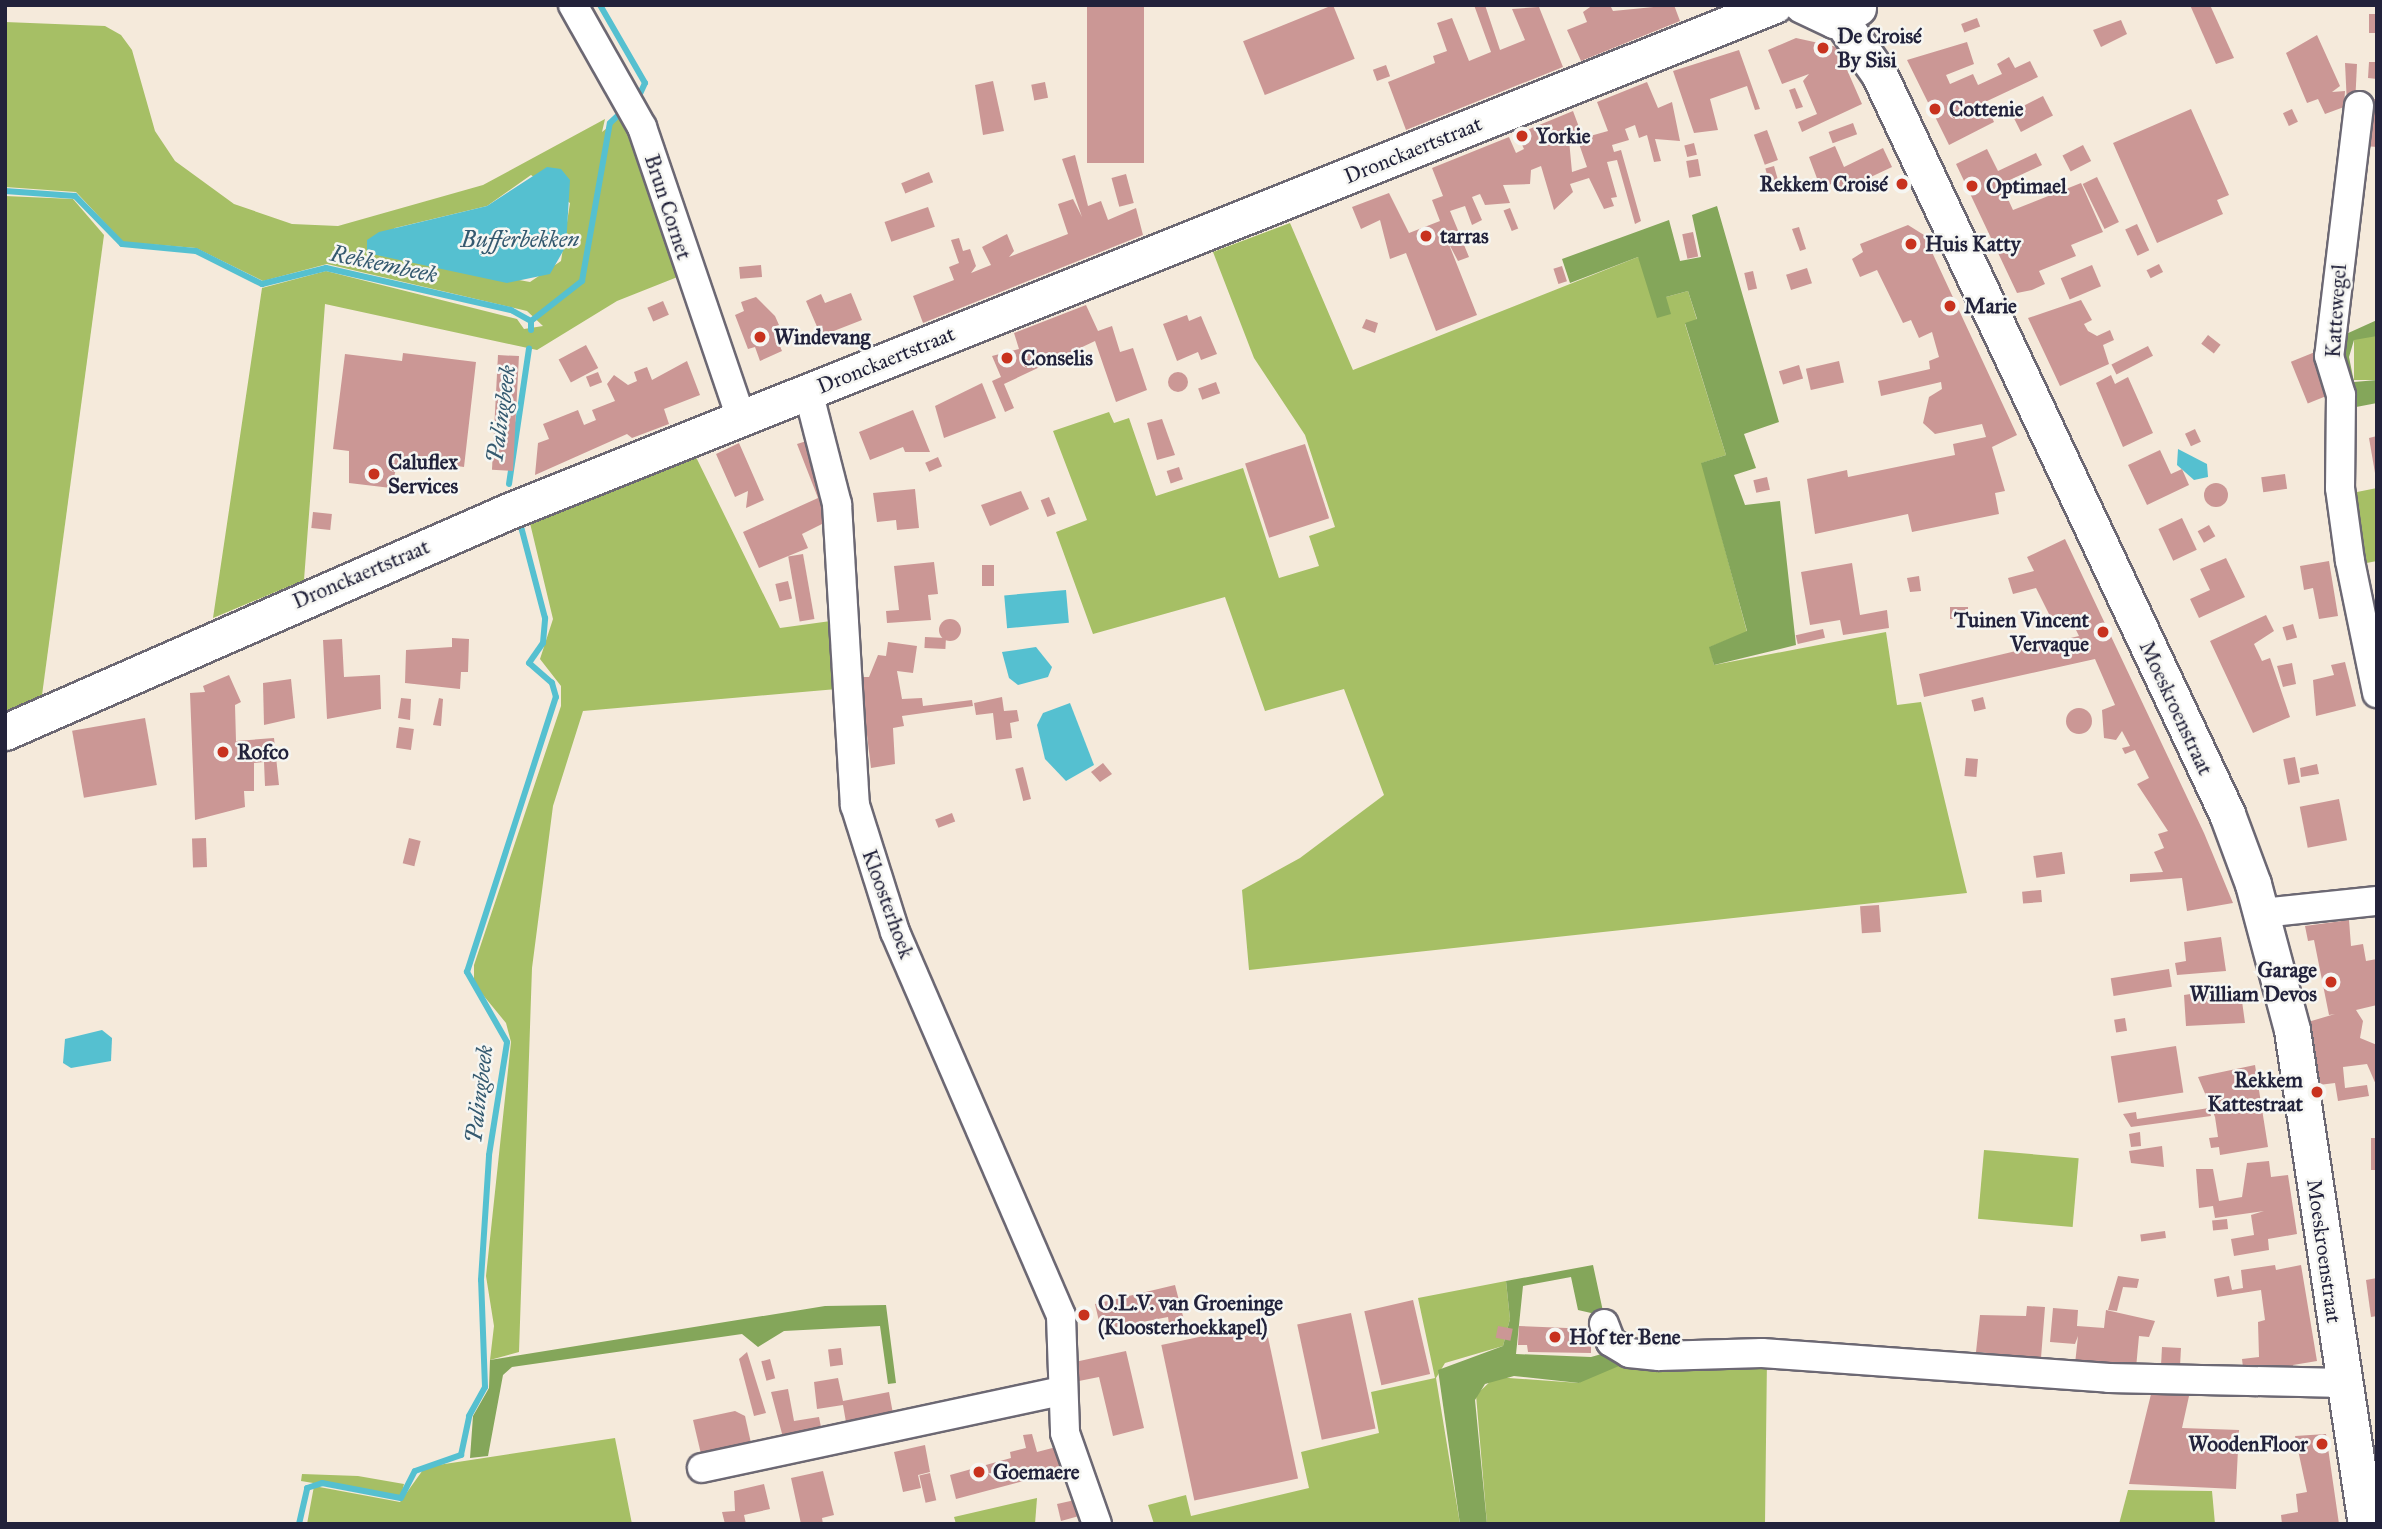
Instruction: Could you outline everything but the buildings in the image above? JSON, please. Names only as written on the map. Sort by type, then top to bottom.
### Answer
[{"type":"main road","name":"Dronckaertstraat","points":[[5,732],[509,511],[1775,5]]},
{"type":"main road","points":[[1802,5],[1825,20],[1853,10]]},
{"type":"main road","name":"Moeskroenstraat","points":[[1853,10],[1879,74],[2227,814],[2262,913],[2292,1030],[2366,1524]]},
{"type":"street","name":"Brun Cornet","points":[[573,5],[642,127],[741,418]]},
{"type":"street","name":"Kattewegel","points":[[2359,106],[2329,356],[2341,395],[2340,488],[2367,596],[2377,693]]},
{"type":"street","name":"Kloosterhoek","points":[[808,391],[837,505],[855,805],[895,932],[1060,1316],[1060,1391],[1065,1433],[1097,1524]]},
{"type":"street","points":[[2262,913],[2377,901]]},
{"type":"street","points":[[1604,1324],[1611,1342],[1629,1353],[1659,1356],[1762,1353],[2109,1378],[2344,1382]]},
{"type":"street","points":[[702,1468],[1060,1391]]},
{"type":"green space","points":[[5,22],[105,26],[121,35],[132,50],[155,131],[175,161],[234,204],[292,224],[338,226],[483,185],[605,119],[602,132],[626,113],[680,276],[617,301],[537,350],[325,304],[304,580],[213,618],[262,288],[326,271],[517,319],[524,329],[543,326],[527,311],[327,264],[263,281],[196,248],[123,242],[76,192],[5,187]],"holes":[[[531,175],[570,203],[561,261],[530,282],[367,253],[395,228],[487,206]]]},
{"type":"green space","points":[[5,196],[73,199],[104,235],[42,695],[5,713]]},
{"type":"green space","points":[[1717,206],[1779,422],[1744,434],[1756,468],[1734,475],[1745,505],[1780,501],[1796,645],[1714,665],[1709,647],[1747,631],[1701,463],[1726,455],[1685,323],[1697,319],[1688,291],[1666,297],[1671,314],[1657,318],[1638,257],[1570,283],[1562,259],[1669,220],[1680,261],[1701,257],[1692,215]]},
{"type":"green space","points":[[1290,223],[1353,370],[1638,257],[1666,297],[1688,291],[1697,320],[1685,324],[1726,455],[1702,463],[1747,632],[1710,647],[1714,665],[1886,632],[1897,705],[1921,702],[1967,893],[1249,970],[1242,890],[1300,858],[1384,795],[1344,689],[1265,711],[1225,597],[1093,634],[1056,532],[1087,520],[1053,431],[1109,412],[1114,423],[1129,418],[1156,496],[1243,468],[1279,578],[1319,566],[1309,536],[1335,527],[1305,435],[1254,358],[1213,252]]},
{"type":"green space","points":[[2377,320],[2377,336],[2354,340],[2349,357],[2354,382],[2377,380],[2377,403],[2351,408],[2335,339]]},
{"type":"green space","points":[[2354,336],[2377,336],[2377,380],[2354,380]]},
{"type":"green space","points":[[694,453],[780,628],[838,620],[837,689],[583,711],[553,806],[532,968],[519,1352],[490,1360],[494,1326],[486,1276],[511,1042],[506,1023],[474,984],[474,965],[561,706],[561,686],[540,659],[553,619],[529,519]]},
{"type":"green space","points":[[2377,488],[2377,561],[2356,565],[2352,493]]},
{"type":"green space","points":[[1984,1150],[2079,1158],[2073,1227],[1978,1219]]},
{"type":"green space","points":[[1593,1265],[1604,1316],[1578,1310],[1571,1277],[1523,1286],[1516,1354],[1591,1357],[1612,1351],[1619,1366],[1579,1383],[1514,1376],[1485,1384],[1475,1400],[1487,1524],[1460,1524],[1438,1370],[1503,1346],[1510,1319],[1506,1281]]},
{"type":"green space","points":[[1506,1281],[1510,1319],[1503,1346],[1445,1363],[1436,1378],[1460,1524],[1154,1524],[1148,1505],[1186,1495],[1191,1516],[1309,1488],[1301,1452],[1379,1433],[1371,1392],[1435,1378],[1418,1298]]},
{"type":"green space","points":[[886,1305],[896,1383],[888,1384],[880,1326],[784,1331],[758,1347],[742,1334],[512,1367],[503,1375],[488,1456],[470,1458],[473,1416],[489,1388],[490,1360],[825,1306]]},
{"type":"green space","points":[[1612,1351],[1767,1358],[1765,1524],[1487,1524],[1476,1395],[1495,1377],[1579,1383]]},
{"type":"green space","points":[[615,1438],[632,1524],[307,1524],[314,1486],[400,1502],[425,1467]]},
{"type":"green space","points":[[302,1474],[358,1476],[404,1484],[401,1496],[392,1496],[301,1481]]},
{"type":"green space","points":[[2128,1490],[2212,1491],[2215,1524],[2119,1524]]},
{"type":"green space","points":[[1037,1498],[1035,1524],[956,1524],[954,1517]]},
{"type":"water","name":"Bufferbekken","points":[[547,167],[561,169],[570,180],[566,246],[550,274],[507,283],[367,253],[367,240],[379,232],[487,206]]},
{"type":"water","points":[[2178,449],[2207,464],[2208,477],[2194,480],[2177,465]]},
{"type":"water","points":[[1066,590],[1069,623],[1007,628],[1004,595]]},
{"type":"water","points":[[1036,647],[1052,667],[1048,677],[1018,685],[1009,678],[1002,652]]},
{"type":"water","points":[[1070,703],[1094,765],[1066,781],[1045,759],[1037,725],[1043,713]]},
{"type":"water","points":[[102,1030],[112,1038],[111,1061],[71,1068],[63,1063],[65,1039]]},
{"type":"waterway","name":"Palingbeek","points":[[600,5],[645,83],[638,98]]},
{"type":"waterway","name":"Palingbeek","points":[[531,330],[531,321],[582,281],[610,123],[624,110]]},
{"type":"waterway","name":"Rekkembeek","points":[[5,191],[75,196],[122,244],[196,251],[262,284],[326,268],[511,310],[531,321]]},
{"type":"waterway","name":"Palingbeek","points":[[509,484],[529,348]]},
{"type":"waterway","name":"Palingbeek","points":[[299,1524],[307,1488],[322,1483],[401,1498],[415,1471],[461,1455],[469,1416],[485,1387],[481,1280],[489,1155],[507,1042],[467,972],[556,697],[552,683],[529,663],[543,643],[545,618],[520,523]]},
{"type":"place","name":"De Croisé By Sisi","points":[[1823,48]]},
{"type":"place","name":"Cottenie","points":[[1935,109]]},
{"type":"place","name":"Yorkie","points":[[1522,136]]},
{"type":"place","name":"Rekkem Croisé","points":[[1902,184]]},
{"type":"place","name":"Optimael","points":[[1972,186]]},
{"type":"place","name":"tarras","points":[[1426,236]]},
{"type":"place","name":"Huis Katty","points":[[1911,244]]},
{"type":"place","name":"Marie","points":[[1950,306]]},
{"type":"place","name":"Windevang","points":[[760,337]]},
{"type":"place","name":"Conselis","points":[[1007,358]]},
{"type":"place","name":"Caluflex Services","points":[[374,474]]},
{"type":"place","name":"Tuinen Vincent Vervaque","points":[[2103,632]]},
{"type":"place","name":"Rofco","points":[[223,752]]},
{"type":"place","name":"Garage William Devos","points":[[2331,982]]},
{"type":"place","name":"Rekkem Kattestraat","points":[[2317,1092]]},
{"type":"place","name":"O.L.V. van Groeninge (Kloosterhoekkapel)","points":[[1084,1315]]},
{"type":"place","name":"Hof ter Bene","points":[[1555,1337]]},
{"type":"place","name":"WoodenFloor","points":[[2322,1444]]},
{"type":"place","name":"Goemaere","points":[[979,1472]]}]
